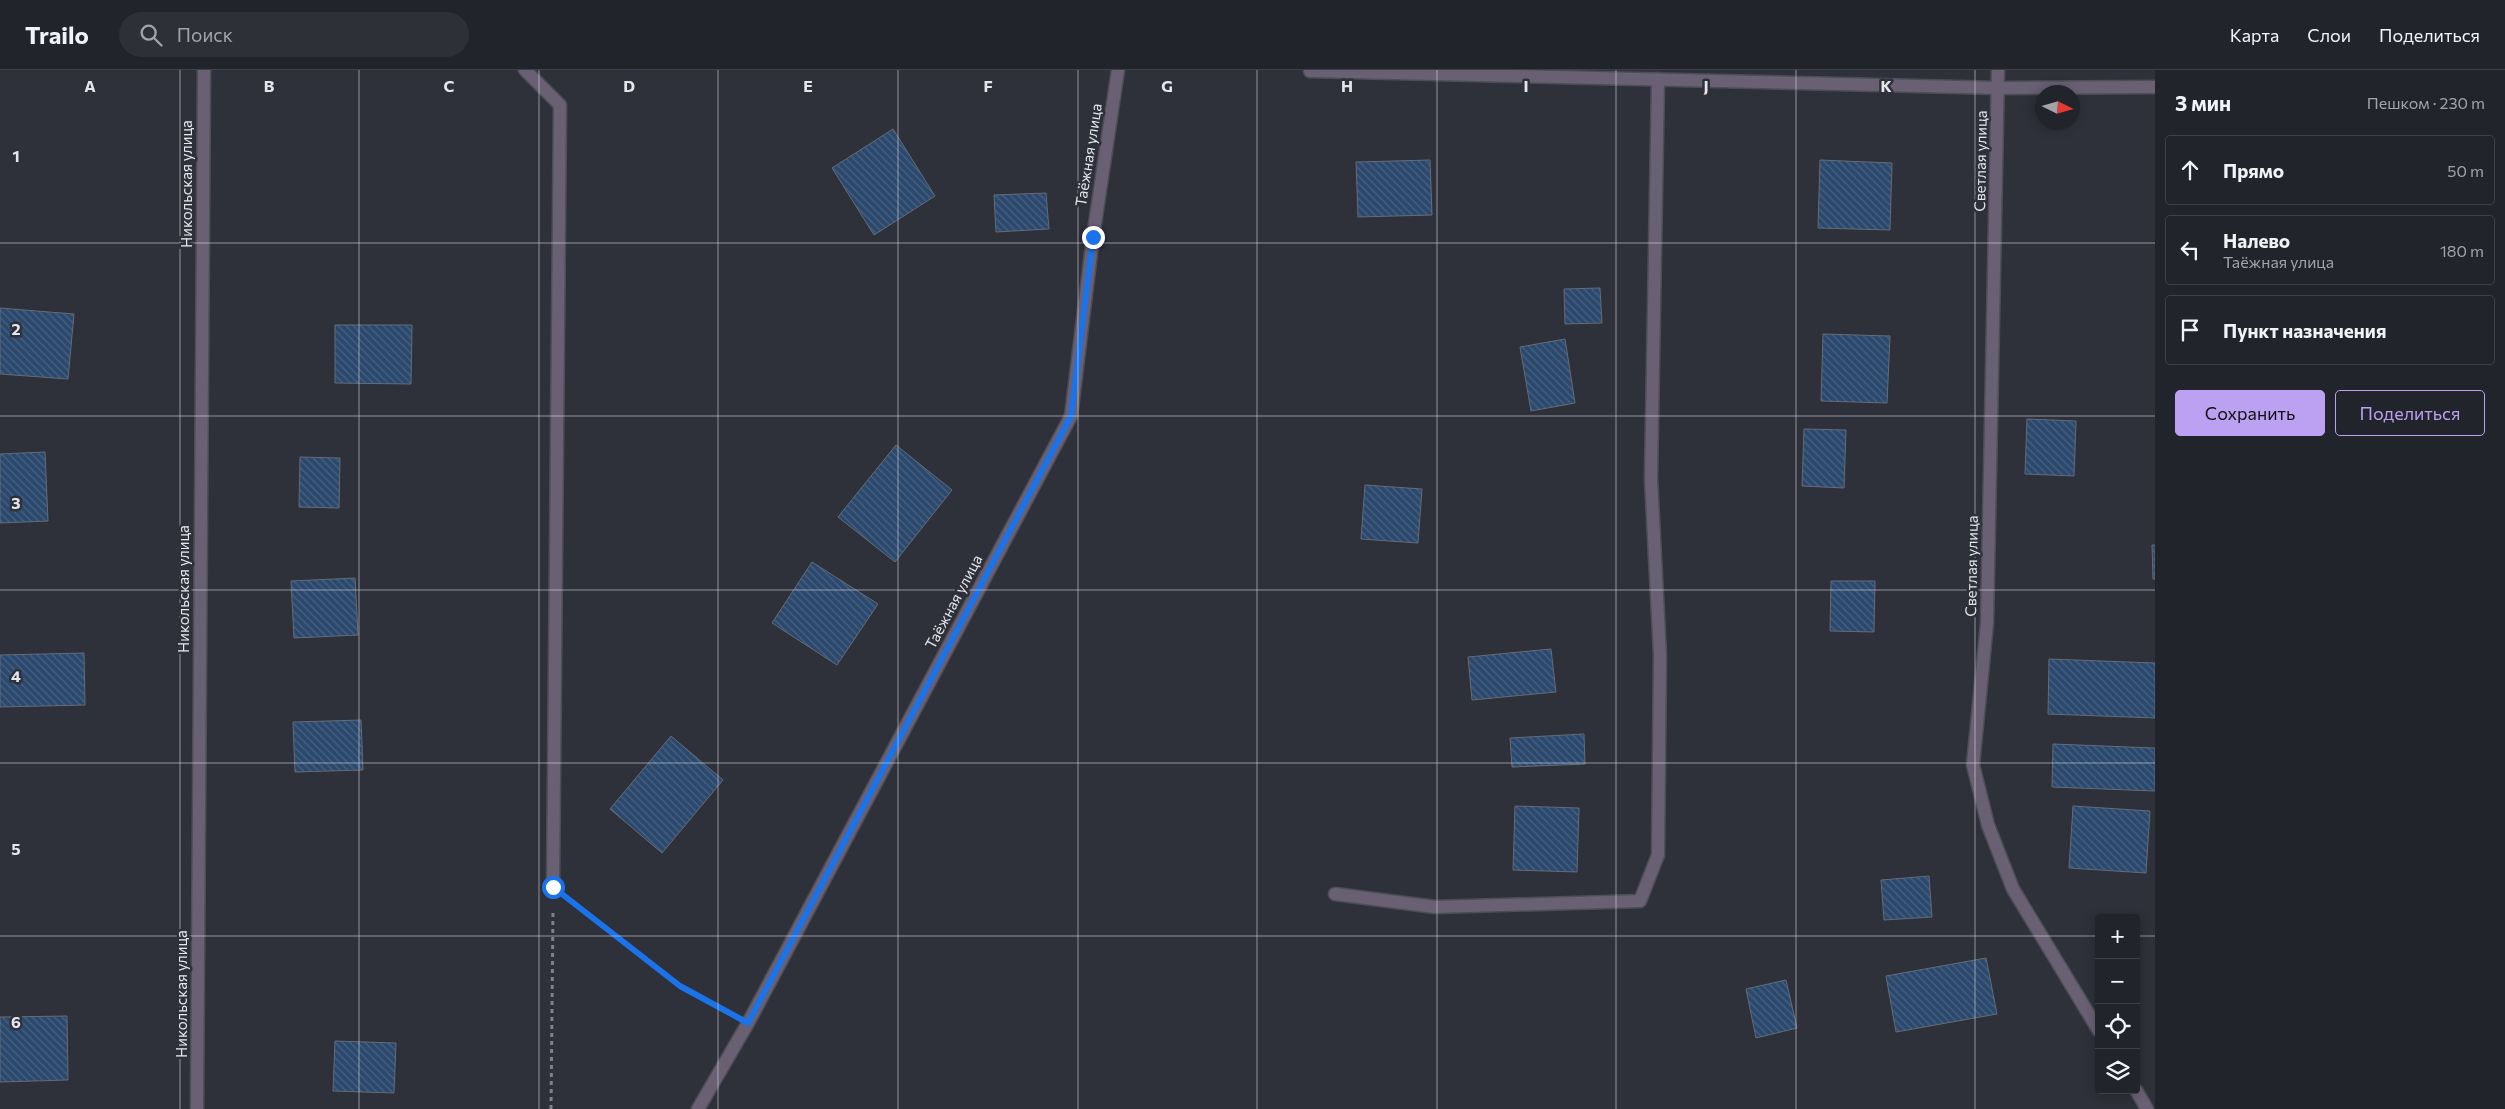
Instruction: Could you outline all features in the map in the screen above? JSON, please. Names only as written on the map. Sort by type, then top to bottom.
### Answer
[{"type":"street","name":"Никольская улица","points":[[197,1109],[204,70]]},
{"type":"street","points":[[525,70],[560,104],[553,887]]},
{"type":"street","name":"Таёжная улица","points":[[698,1109],[748,1023],[1071,416],[1093,237],[1118,70]]},
{"type":"street","name":"Светлая улица","points":[[1998,70],[1987,623],[1973,765],[1988,825],[2013,889],[2095,1024]]},
{"type":"street","points":[[1310,71],[1999,88],[2155,87]]},
{"type":"street","points":[[1335,894],[1435,907],[1640,901],[1658,855],[1660,655],[1651,479],[1658,79]]},
{"type":"street","points":[[2138,1094],[2147,1109]]},
{"type":"path","points":[[553,887],[680,986],[748,1023]]},
{"type":"path","points":[[551,1109],[553,887]]},
{"type":"building","points":[[893,129],[935,196],[874,235],[832,168]]},
{"type":"building","points":[[1430,160],[1432,215],[1358,217],[1356,162]]},
{"type":"building","points":[[1820,160],[1892,163],[1890,230],[1818,228]]},
{"type":"building","points":[[1046,193],[1049,229],[996,232],[994,195]]},
{"type":"building","points":[[1600,288],[1602,323],[1565,324],[1564,289]]},
{"type":"building","points":[[0,308],[74,314],[68,379],[0,374]]},
{"type":"building","points":[[335,325],[412,325],[411,384],[335,383]]},
{"type":"building","points":[[1823,334],[1890,336],[1887,403],[1821,401]]},
{"type":"building","points":[[1565,339],[1575,403],[1531,411],[1520,347]]},
{"type":"building","points":[[2027,419],[2076,421],[2074,476],[2025,474]]},
{"type":"building","points":[[1804,429],[1846,430],[1844,488],[1802,486]]},
{"type":"building","points":[[896,445],[952,490],[895,562],[838,517]]},
{"type":"building","points":[[45,452],[48,521],[0,523],[0,454]]},
{"type":"building","points":[[300,457],[340,458],[339,508],[299,507]]},
{"type":"building","points":[[1365,485],[1422,489],[1418,543],[1361,539]]},
{"type":"building","points":[[2152,545],[2155,545],[2155,579],[2153,579]]},
{"type":"building","points":[[812,562],[878,604],[837,665],[772,623]]},
{"type":"building","points":[[355,578],[358,635],[294,638],[291,581]]},
{"type":"building","points":[[1831,581],[1875,581],[1874,632],[1830,631]]},
{"type":"building","points":[[1551,649],[1556,692],[1472,700],[1468,657]]},
{"type":"building","points":[[84,653],[85,705],[0,707],[0,655]]},
{"type":"building","points":[[2049,659],[2155,663],[2155,718],[2048,714]]},
{"type":"building","points":[[361,720],[363,770],[295,772],[293,722]]},
{"type":"building","points":[[1584,734],[1585,764],[1512,767],[1510,738]]},
{"type":"building","points":[[671,736],[723,780],[662,853],[610,809]]},
{"type":"building","points":[[2053,744],[2155,748],[2155,791],[2052,787]]},
{"type":"building","points":[[1515,806],[1579,808],[1577,872],[1513,870]]},
{"type":"building","points":[[2073,806],[2150,811],[2146,873],[2069,868]]},
{"type":"building","points":[[1929,876],[1932,917],[1884,920],[1881,880]]},
{"type":"building","points":[[1986,958],[1997,1014],[1896,1032],[1886,976]]},
{"type":"building","points":[[1786,980],[1797,1028],[1756,1038],[1746,989]]},
{"type":"building","points":[[67,1016],[68,1080],[0,1082],[0,1017]]},
{"type":"building","points":[[335,1041],[396,1043],[394,1093],[333,1091]]},
{"type":"route","points":[[553,887],[680,986],[748,1023],[1071,416],[1093,237]]}]
